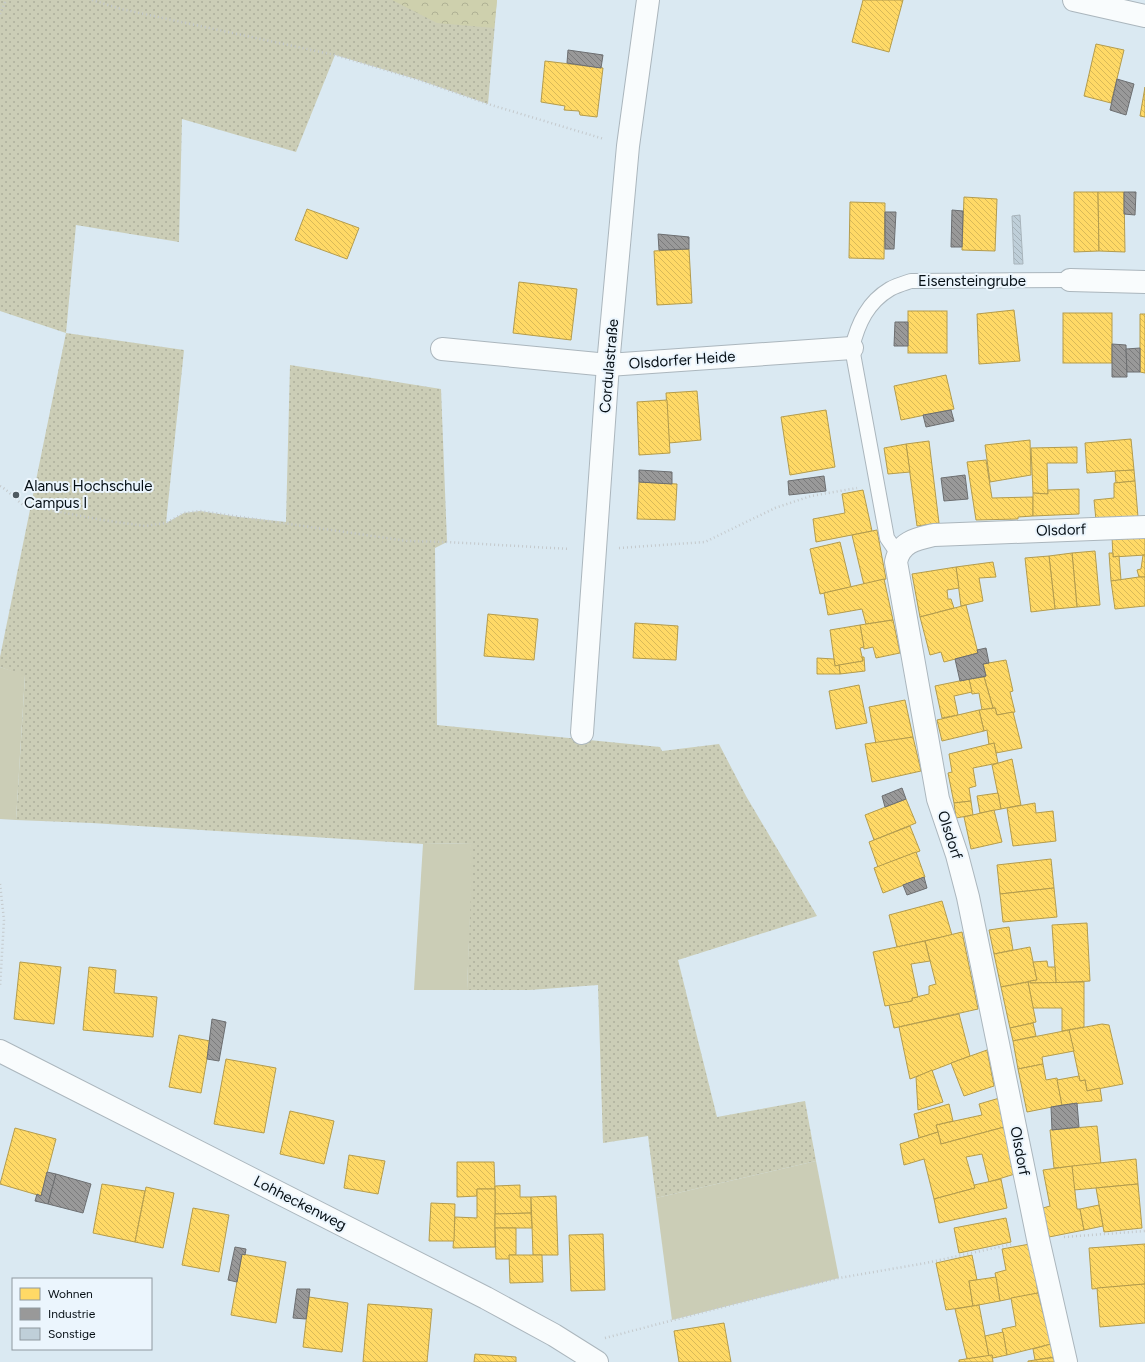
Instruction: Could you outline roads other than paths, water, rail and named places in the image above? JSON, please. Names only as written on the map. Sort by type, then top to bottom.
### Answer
[{"type":"street","name":"Cordulastraße","points":[[582,734],[608,366],[628,146],[648,0]]},
{"type":"street","points":[[1074,0],[1145,16]]},
{"type":"street","name":"Eisensteingrube","points":[[1070,280],[1145,282]]},
{"type":"street","name":"Olsdorfer Heide","points":[[442,349],[608,366],[853,356]]},
{"type":"street","name":"Olsdorf","points":[[1066,1362],[1038,1239],[968,897],[957,855],[938,799],[896,572],[896,562],[898,554],[903,547],[921,538],[934,535],[1145,527]]},
{"type":"street","name":"Lohheckenweg","points":[[0,1051],[420,1264],[574,1346],[597,1362]]},
{"type":"lane","name":"Eisensteingrube","points":[[853,356],[855,335],[863,315],[874,301],[891,288],[911,281],[1070,280]]},
{"type":"lane","points":[[853,356],[887,538],[898,554]]},
{"type":"place","name":"Alanus Hochschule Campus I","points":[[16,495]]}]
